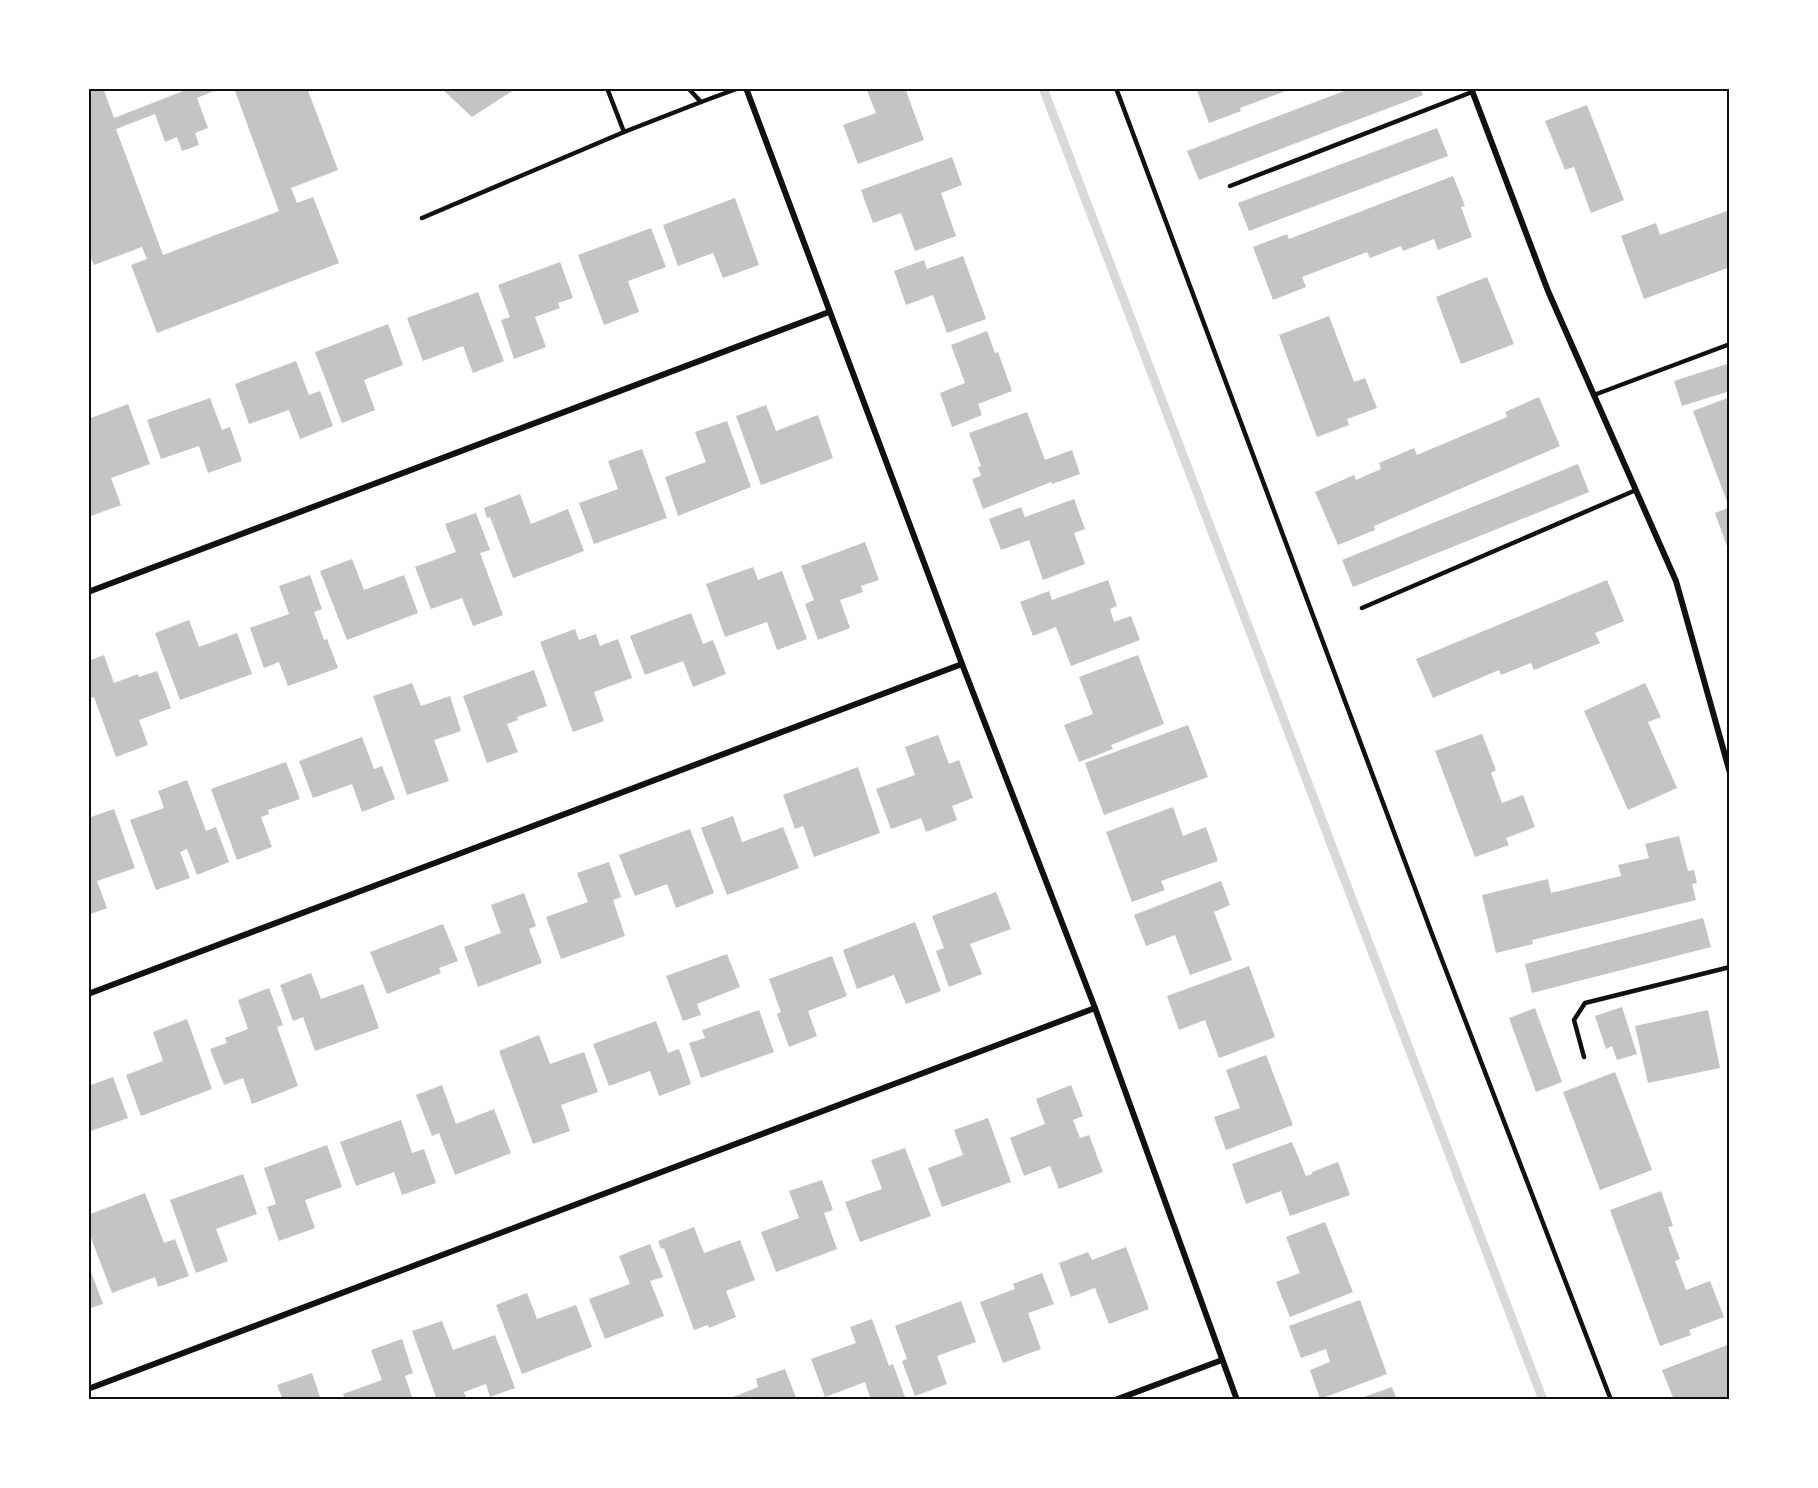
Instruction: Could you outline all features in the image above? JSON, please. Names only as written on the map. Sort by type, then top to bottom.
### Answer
[{"type":"street","points":[[746,88],[962,664],[1095,1008],[1237,1400]]},
{"type":"street","points":[[1472,90],[1548,291],[1676,581],[1726,750],[1730,773]]},
{"type":"street","points":[[88,592],[829,312]]},
{"type":"street","points":[[88,994],[962,664]]},
{"type":"street","points":[[88,1389],[1095,1008]]},
{"type":"street","points":[[1115,1400],[1222,1360]]},
{"type":"lane","points":[[607,88],[624,132]]},
{"type":"lane","points":[[688,88],[701,102]]},
{"type":"lane","points":[[422,218],[624,132],[739,88]]},
{"type":"lane","points":[[1116,88],[1428,923],[1611,1400]]},
{"type":"lane","points":[[1230,186],[1472,90]]},
{"type":"lane","points":[[1594,395],[1730,344]]},
{"type":"lane","points":[[1362,608],[1636,490]]},
{"type":"lane","points":[[1584,1057],[1574,1020],[1585,1003],[1730,967]]},
{"type":"building","points":[[88,88],[103,88],[114,118],[191,88],[221,88],[197,98],[208,128],[195,133],[199,145],[182,151],[177,137],[165,142],[155,114],[116,129],[163,255],[279,211],[234,88],[307,88],[338,170],[291,188],[297,203],[313,197],[339,263],[157,333],[131,265],[147,259],[142,247],[94,265],[88,252]]},
{"type":"building","points":[[441,88],[517,88],[472,117]]},
{"type":"building","points":[[866,88],[905,88],[924,140],[858,164],[843,125],[876,113]]},
{"type":"building","points":[[1196,88],[1291,89],[1240,108],[1241,111],[1209,123]]},
{"type":"building","points":[[1352,88],[1420,88],[1423,95],[1199,180],[1187,151]]},
{"type":"building","points":[[1587,105],[1624,200],[1591,213],[1574,167],[1565,170],[1545,121]]},
{"type":"building","points":[[1437,128],[1448,156],[1249,231],[1238,203]]},
{"type":"building","points":[[952,157],[962,185],[941,193],[956,236],[915,251],[901,213],[873,223],[861,190]]},
{"type":"building","points":[[1453,176],[1465,206],[1461,207],[1472,237],[1438,250],[1434,239],[1403,251],[1401,246],[1370,258],[1367,252],[1302,277],[1306,287],[1273,300],[1253,247],[1287,234],[1289,239]]},
{"type":"building","points":[[735,198],[759,265],[723,278],[713,253],[678,266],[663,225]]},
{"type":"building","points":[[1730,210],[1730,267],[1644,299],[1621,236],[1656,223],[1660,235]]},
{"type":"building","points":[[651,228],[666,267],[628,281],[639,312],[604,325],[578,255]]},
{"type":"building","points":[[963,256],[986,319],[947,333],[933,295],[906,305],[894,271],[924,260],[927,269]]},
{"type":"building","points":[[560,262],[573,298],[558,303],[560,308],[535,317],[546,347],[514,359],[501,320],[510,317],[498,285]]},
{"type":"building","points":[[1487,277],[1514,344],[1461,364],[1436,297]]},
{"type":"building","points":[[478,292],[504,361],[473,373],[463,346],[423,361],[407,318]]},
{"type":"building","points":[[1329,316],[1354,382],[1365,378],[1377,408],[1347,419],[1349,425],[1317,437],[1279,335]]},
{"type":"building","points":[[388,324],[403,365],[364,380],[375,410],[342,423],[315,352]]},
{"type":"building","points":[[987,331],[995,353],[998,352],[1012,391],[978,404],[982,415],[952,427],[940,393],[965,383],[951,345]]},
{"type":"building","points":[[296,361],[309,395],[320,391],[333,426],[300,439],[289,410],[249,424],[235,384]]},
{"type":"building","points":[[1730,363],[1730,391],[1682,406],[1674,381]]},
{"type":"building","points":[[1539,397],[1560,446],[1374,526],[1375,530],[1338,545],[1315,492],[1354,475],[1356,480],[1381,469],[1379,463],[1414,448],[1417,455],[1507,417],[1505,412]]},
{"type":"building","points":[[1730,397],[1730,507],[1729,507],[1693,411]]},
{"type":"building","points":[[210,398],[222,430],[230,427],[242,461],[208,473],[199,446],[161,459],[147,420]]},
{"type":"building","points":[[128,404],[150,464],[111,478],[121,505],[88,517],[88,413],[91,418]]},
{"type":"building","points":[[766,405],[776,431],[818,415],[833,458],[761,485],[736,416]]},
{"type":"building","points":[[1027,412],[1045,460],[1072,450],[1080,474],[1052,484],[1051,482],[983,509],[972,479],[981,476],[978,467],[981,466],[969,433]]},
{"type":"building","points":[[727,421],[751,487],[678,516],[665,477],[706,462],[695,432]]},
{"type":"building","points":[[642,449],[667,518],[594,544],[579,503],[618,489],[608,461]]},
{"type":"building","points":[[1578,464],[1589,492],[1353,587],[1342,560]]},
{"type":"building","points":[[520,494],[531,524],[568,509],[584,551],[513,578],[490,517],[487,518],[484,508]]},
{"type":"building","points":[[1074,499],[1085,529],[1074,533],[1085,564],[1043,580],[1029,540],[1001,550],[989,519],[1021,507],[1025,517]]},
{"type":"building","points":[[1730,507],[1730,552],[1729,552],[1715,513]]},
{"type":"building","points":[[476,513],[490,550],[480,553],[503,615],[473,626],[462,598],[431,609],[415,567],[456,552],[445,524]]},
{"type":"building","points":[[865,542],[879,580],[861,586],[863,592],[840,600],[850,628],[818,640],[805,604],[814,600],[801,566]]},
{"type":"building","points":[[352,559],[364,590],[404,575],[418,613],[347,640],[320,571]]},
{"type":"building","points":[[753,567],[758,580],[782,571],[807,639],[777,650],[767,622],[725,637],[706,584]]},
{"type":"building","points":[[310,575],[322,609],[314,612],[324,640],[327,639],[338,668],[288,686],[279,662],[264,668],[250,628],[289,614],[279,586]]},
{"type":"building","points":[[1108,580],[1117,606],[1110,609],[1114,622],[1131,616],[1140,640],[1071,666],[1056,627],[1033,636],[1020,602],[1049,591],[1052,600]]},
{"type":"building","points":[[1607,580],[1624,621],[1595,633],[1600,643],[1534,670],[1531,663],[1501,675],[1499,670],[1433,698],[1416,659]]},
{"type":"building","points":[[691,613],[703,644],[713,640],[726,674],[693,687],[683,661],[645,675],[630,636]]},
{"type":"building","points":[[189,620],[199,647],[237,633],[252,674],[180,700],[155,633]]},
{"type":"building","points":[[575,629],[579,640],[596,634],[600,646],[618,639],[632,678],[594,692],[604,721],[573,732],[540,642]]},
{"type":"building","points":[[104,655],[114,683],[138,674],[139,677],[157,671],[171,708],[139,720],[148,745],[116,757],[94,697],[88,699],[88,661]]},
{"type":"building","points":[[1138,655],[1164,724],[1111,745],[1113,749],[1079,762],[1064,725],[1093,714],[1079,677]]},
{"type":"building","points":[[534,670],[547,706],[517,717],[518,720],[507,724],[518,752],[487,763],[463,696]]},
{"type":"building","points":[[412,683],[421,706],[450,696],[461,731],[434,740],[449,781],[407,795],[373,696]]},
{"type":"building","points":[[1645,683],[1661,717],[1648,722],[1677,788],[1628,810],[1584,711]]},
{"type":"building","points":[[1188,725],[1208,777],[1104,815],[1085,763]]},
{"type":"building","points":[[1482,734],[1496,770],[1491,773],[1502,803],[1523,795],[1535,827],[1506,838],[1509,845],[1475,857],[1435,751]]},
{"type":"building","points":[[938,735],[949,764],[959,760],[973,798],[952,806],[957,820],[926,832],[921,818],[891,829],[876,789],[915,775],[905,747]]},
{"type":"building","points":[[362,737],[374,769],[382,766],[395,799],[362,812],[352,784],[313,798],[299,761]]},
{"type":"building","points":[[286,762],[300,799],[268,810],[269,814],[261,817],[272,847],[237,860],[211,789]]},
{"type":"building","points":[[858,767],[880,833],[814,857],[803,826],[795,829],[783,795]]},
{"type":"building","points":[[187,780],[206,831],[216,827],[229,862],[197,875],[187,849],[180,852],[190,878],[156,890],[130,820],[164,808],[158,791]]},
{"type":"building","points":[[1173,807],[1183,836],[1206,827],[1218,861],[1161,881],[1165,890],[1132,902],[1106,832]]},
{"type":"building","points":[[114,809],[135,868],[97,881],[107,908],[88,915],[88,818]]},
{"type":"building","points":[[733,816],[742,842],[783,827],[799,868],[727,895],[701,828]]},
{"type":"building","points":[[690,829],[714,893],[676,908],[667,884],[635,896],[619,855]]},
{"type":"building","points":[[1679,836],[1688,871],[1694,870],[1697,883],[1692,884],[1696,900],[1532,940],[1533,944],[1496,953],[1482,895],[1548,879],[1551,893],[1621,876],[1618,865],[1649,858],[1645,844]]},
{"type":"building","points":[[609,862],[621,897],[613,900],[625,936],[561,959],[546,917],[588,902],[577,873]]},
{"type":"building","points":[[1221,881],[1230,905],[1214,912],[1232,960],[1190,975],[1175,935],[1146,946],[1134,915]]},
{"type":"building","points":[[996,892],[1011,929],[970,944],[982,974],[949,987],[936,951],[944,948],[932,916]]},
{"type":"building","points":[[524,893],[536,926],[529,929],[542,963],[478,987],[464,947],[501,933],[491,905]]},
{"type":"building","points":[[1703,918],[1711,947],[1532,993],[1525,964]]},
{"type":"building","points":[[915,922],[941,991],[906,1004],[894,975],[857,989],[843,950]]},
{"type":"building","points":[[443,924],[458,961],[439,968],[441,973],[387,994],[370,952]]},
{"type":"building","points":[[727,954],[740,987],[697,1004],[701,1015],[683,1021],[666,976]]},
{"type":"building","points":[[832,956],[847,996],[808,1011],[817,1036],[789,1047],[777,1014],[781,1012],[769,979]]},
{"type":"building","points":[[1249,966],[1275,1037],[1219,1058],[1205,1020],[1179,1030],[1167,996]]},
{"type":"building","points":[[311,973],[321,999],[363,984],[379,1028],[315,1051],[303,1017],[293,1021],[280,985]]},
{"type":"building","points":[[269,988],[283,1025],[277,1027],[298,1086],[252,1104],[243,1078],[224,1085],[210,1049],[227,1043],[225,1038],[248,1029],[238,1000]]},
{"type":"building","points":[[1622,1007],[1637,1054],[1617,1060],[1612,1046],[1606,1049],[1595,1016]]},
{"type":"building","points":[[1535,1008],[1562,1082],[1536,1092],[1509,1018]]},
{"type":"building","points":[[759,1010],[774,1052],[701,1078],[689,1043],[705,1038],[702,1030]]},
{"type":"building","points":[[1708,1010],[1720,1068],[1648,1083],[1635,1026]]},
{"type":"building","points":[[187,1019],[212,1089],[141,1116],[126,1075],[163,1061],[153,1032]]},
{"type":"building","points":[[656,1021],[668,1053],[679,1049],[691,1084],[659,1096],[650,1071],[609,1086],[593,1044]]},
{"type":"building","points":[[539,1035],[550,1064],[584,1052],[598,1092],[561,1105],[570,1131],[533,1144],[499,1051]]},
{"type":"building","points":[[1266,1055],[1293,1125],[1226,1150],[1214,1117],[1240,1108],[1226,1070]]},
{"type":"building","points":[[1615,1072],[1652,1170],[1600,1190],[1563,1092]]},
{"type":"building","points":[[113,1077],[128,1118],[88,1132],[88,1086]]},
{"type":"building","points":[[442,1085],[456,1124],[494,1109],[511,1153],[455,1175],[439,1133],[432,1136],[416,1095]]},
{"type":"building","points":[[1071,1085],[1083,1116],[1073,1120],[1080,1138],[1089,1135],[1103,1172],[1059,1189],[1050,1166],[1024,1176],[1010,1138],[1045,1124],[1036,1099]]},
{"type":"building","points":[[988,1118],[1011,1182],[942,1207],[928,1168],[963,1155],[954,1130]]},
{"type":"building","points":[[401,1120],[412,1153],[424,1149],[436,1183],[402,1195],[394,1172],[356,1186],[340,1142]]},
{"type":"building","points":[[1292,1142],[1306,1176],[1338,1162],[1350,1195],[1290,1216],[1281,1191],[1246,1204],[1232,1164]]},
{"type":"building","points":[[327,1145],[342,1187],[305,1200],[315,1228],[279,1241],[267,1207],[276,1204],[264,1168]]},
{"type":"building","points":[[905,1148],[931,1216],[860,1242],[845,1202],[882,1189],[871,1160]]},
{"type":"building","points":[[243,1174],[257,1214],[216,1229],[228,1261],[196,1273],[170,1200]]},
{"type":"building","points":[[822,1180],[833,1210],[824,1213],[837,1249],[776,1272],[761,1232],[799,1218],[789,1191]]},
{"type":"building","points":[[1661,1191],[1673,1226],[1668,1227],[1680,1259],[1675,1261],[1686,1290],[1710,1281],[1724,1317],[1689,1330],[1691,1335],[1660,1346],[1610,1210]]},
{"type":"building","points":[[145,1193],[164,1243],[175,1239],[189,1276],[158,1287],[155,1277],[112,1293],[88,1230],[88,1215]]},
{"type":"building","points":[[1325,1222],[1353,1292],[1290,1317],[1276,1282],[1300,1273],[1286,1237]]},
{"type":"building","points":[[694,1227],[704,1253],[740,1240],[755,1280],[726,1291],[736,1317],[709,1328],[708,1325],[694,1330],[664,1248],[661,1249],[658,1241]]},
{"type":"building","points":[[650,1244],[663,1277],[650,1281],[664,1316],[605,1339],[589,1299],[630,1284],[619,1256]]},
{"type":"building","points":[[1126,1247],[1149,1309],[1109,1324],[1095,1288],[1071,1297],[1059,1263],[1088,1252],[1092,1260]]},
{"type":"building","points":[[88,1264],[103,1304],[88,1309]]},
{"type":"building","points":[[1042,1273],[1054,1304],[1028,1313],[1041,1349],[1003,1363],[980,1302],[1015,1289],[1013,1284]]},
{"type":"building","points":[[527,1293],[537,1319],[576,1305],[592,1347],[522,1374],[496,1305]]},
{"type":"building","points":[[1360,1300],[1387,1374],[1320,1399],[1310,1370],[1330,1362],[1326,1349],[1301,1358],[1289,1326]]},
{"type":"building","points":[[961,1301],[976,1342],[937,1356],[947,1384],[915,1396],[902,1361],[907,1359],[895,1326]]},
{"type":"building","points":[[872,1319],[889,1366],[893,1364],[906,1400],[871,1400],[865,1382],[825,1397],[811,1359],[856,1343],[850,1327]]},
{"type":"building","points":[[442,1321],[453,1350],[495,1335],[515,1388],[490,1397],[486,1384],[464,1392],[467,1400],[437,1400],[412,1331]]},
{"type":"building","points":[[402,1339],[413,1373],[405,1376],[413,1400],[345,1400],[343,1394],[382,1380],[371,1350]]},
{"type":"building","points":[[1730,1344],[1730,1400],[1674,1400],[1662,1370]]},
{"type":"building","points":[[785,1369],[797,1400],[726,1400],[758,1387],[756,1379]]},
{"type":"building","points":[[312,1373],[321,1400],[283,1400],[277,1385]]},
{"type":"building","points":[[1392,1387],[1397,1400],[1358,1400],[1358,1399]]},
{"type":"waterway","points":[[1043,88],[1543,1400]]}]
